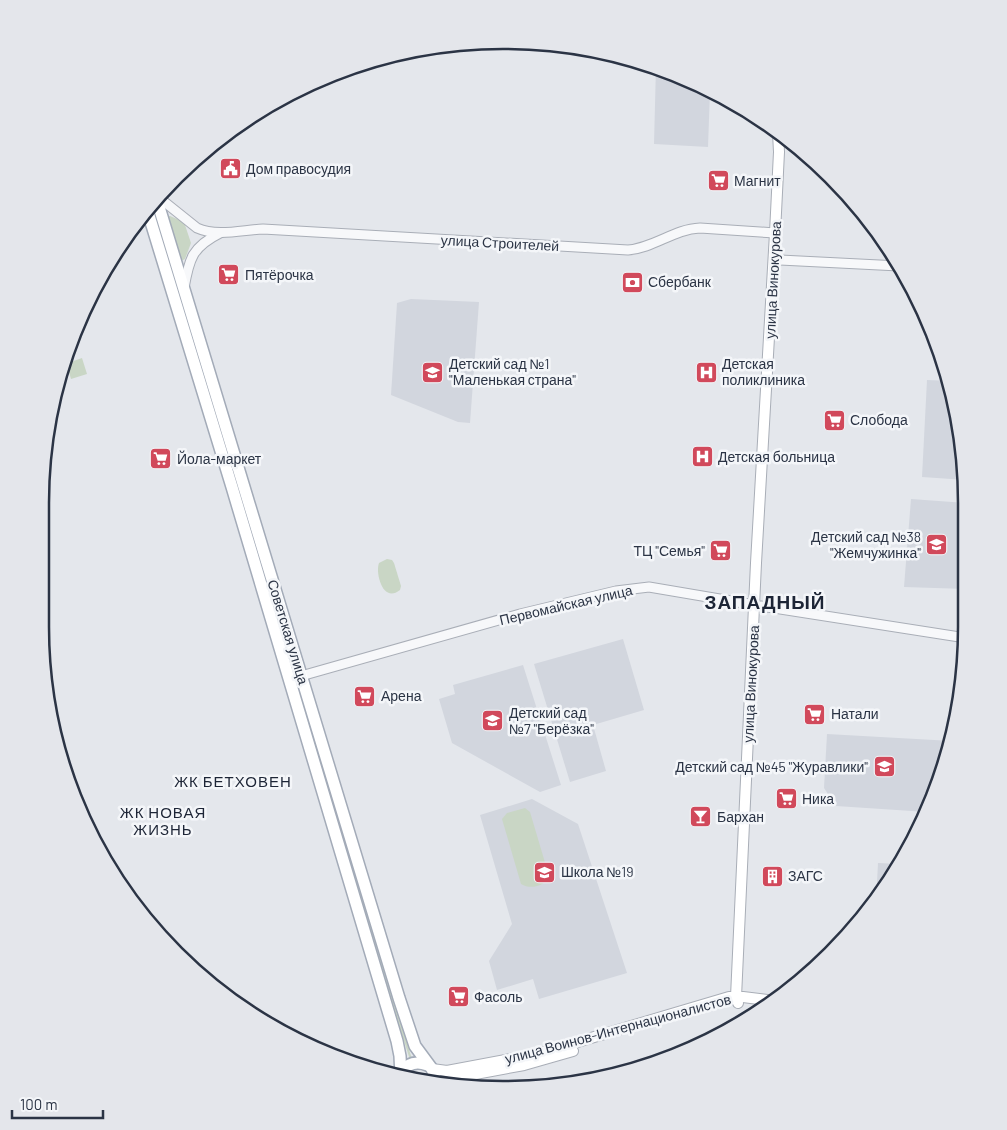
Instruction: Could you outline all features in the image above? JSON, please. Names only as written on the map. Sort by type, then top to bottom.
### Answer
[{"type":"main road","name":"улица Винокурова","points":[[739,999],[777,260],[778,142]]},
{"type":"main road","name":"улица Винокурова","points":[[778,233],[785,147]]},
{"type":"main road","name":"Советская улица","points":[[160,206],[412,1037],[433,1076]]},
{"type":"main road","name":"Советская улица","points":[[150,219],[290,679],[397,1041],[400,1069]]},
{"type":"main road","points":[[232,487],[243,483]]},
{"type":"main road","name":"Первомайская улица","points":[[290,679],[301,676]]},
{"type":"main road","points":[[342,857],[355,853]]},
{"type":"main road","name":"улица Воинов-Интернационалистов","points":[[429,1067],[447,1071],[521,1058],[601,1039],[739,999],[762,1000]]},
{"type":"main road","name":"улица Воинов-Интернационалистов","points":[[739,999],[758,1004]]},
{"type":"main road","name":"улица Воинов-Интернационалистов","points":[[455,1078],[524,1065],[601,1039]]},
{"type":"main road","points":[[403,1070],[405,1067],[415,1063],[429,1067]]},
{"type":"street","name":"улица Строителей","points":[[164,202],[197,228],[220,233],[263,229],[628,250],[638,249],[689,228],[778,233]]},
{"type":"street","name":"улица Строителей","points":[[184,289],[188,268],[193,255],[206,240],[220,233]]},
{"type":"street","points":[[777,260],[891,266]]},
{"type":"street","name":"Первомайская улица","points":[[301,676],[520,614],[616,591],[649,587],[958,637]]},
{"type":"shaded area","points":[[656,75],[678,83],[710,99],[708,147],[654,144]]},
{"type":"shaded area","name":"Детский сад №1 \"Маленькая страна\"","points":[[411,299],[479,302],[470,423],[458,422],[391,395],[397,303]]},
{"type":"shaded area","points":[[927,380],[941,381],[950,415],[957,479],[922,477]]},
{"type":"shaded area","name":"Детский сад №38 \"Жемчужинка\"","points":[[911,499],[958,502],[958,589],[904,587]]},
{"type":"shaded area","points":[[623,639],[644,710],[593,725],[606,771],[570,782],[534,664]]},
{"type":"shaded area","name":"Детский сад №7 \"Берёзка\"","points":[[523,665],[561,785],[540,792],[452,743],[439,699],[455,694],[453,685]]},
{"type":"shaded area","name":"Детский сад №45 \"Журавлики\"","points":[[827,734],[944,741],[919,811],[836,806],[824,788]]},
{"type":"shaded area","name":"Школа №19","points":[[532,799],[578,824],[627,973],[539,999],[533,979],[497,990],[489,961],[512,924],[480,815]]},
{"type":"shaded area","points":[[878,863],[891,864],[882,879],[877,886]]},
{"type":"green space","points":[[166,216],[184,222],[191,243],[185,259],[181,261]]},
{"type":"green space","points":[[82,358],[87,374],[71,379],[69,371],[72,362]]},
{"type":"green space","points":[[387,559],[392,560],[394,563],[401,586],[400,590],[394,593],[389,593],[385,590],[379,580],[379,563]]},
{"type":"green space","points":[[303,699],[348,849],[345,850],[300,700]]},
{"type":"green space","points":[[525,808],[530,812],[549,876],[541,885],[533,887],[521,884],[502,819],[507,813]]},
{"type":"green space","points":[[351,861],[412,1059],[410,1060],[348,862]]},
{"type":"place","name":"Дом правосудия","points":[[230,169]]},
{"type":"place","name":"Магнит","points":[[718,181]]},
{"type":"place","name":"Пятёрочка","points":[[229,275]]},
{"type":"place","name":"Сбербанк","points":[[632,282]]},
{"type":"place","name":"Детский сад №1 \"Маленькая страна\"","points":[[433,372]]},
{"type":"place","name":"Детская поликлиника","points":[[706,372]]},
{"type":"place","name":"Слобода","points":[[834,420]]},
{"type":"place","name":"Детская больница","points":[[702,457]]},
{"type":"place","name":"Йола-маркет","points":[[161,459]]},
{"type":"place","name":"Детский сад №38 \"Жемчужинка\"","points":[[937,545]]},
{"type":"place","name":"ТЦ \"Семья\"","points":[[721,551]]},
{"type":"place","name":"Арена","points":[[365,696]]},
{"type":"place","name":"Натали","points":[[815,714]]},
{"type":"place","name":"Детский сад №7 \"Берёзка\"","points":[[493,721]]},
{"type":"place","name":"Детский сад №45 \"Журавлики\"","points":[[884,767]]},
{"type":"place","name":"Ника","points":[[786,799]]},
{"type":"place","name":"Бархан","points":[[701,817]]},
{"type":"place","name":"Школа №19","points":[[545,872]]},
{"type":"place","name":"ЗАГС","points":[[772,876]]},
{"type":"place","name":"Фасоль","points":[[458,997]]},
{"type":"district","name":"ЗАПАДНЫЙ","points":[[765,602]]},
{"type":"district","name":"ЖК БЕТХОВЕН","points":[[233,782]]},
{"type":"district","name":"ЖК НОВАЯ ЖИЗНЬ","points":[[163,822]]}]
